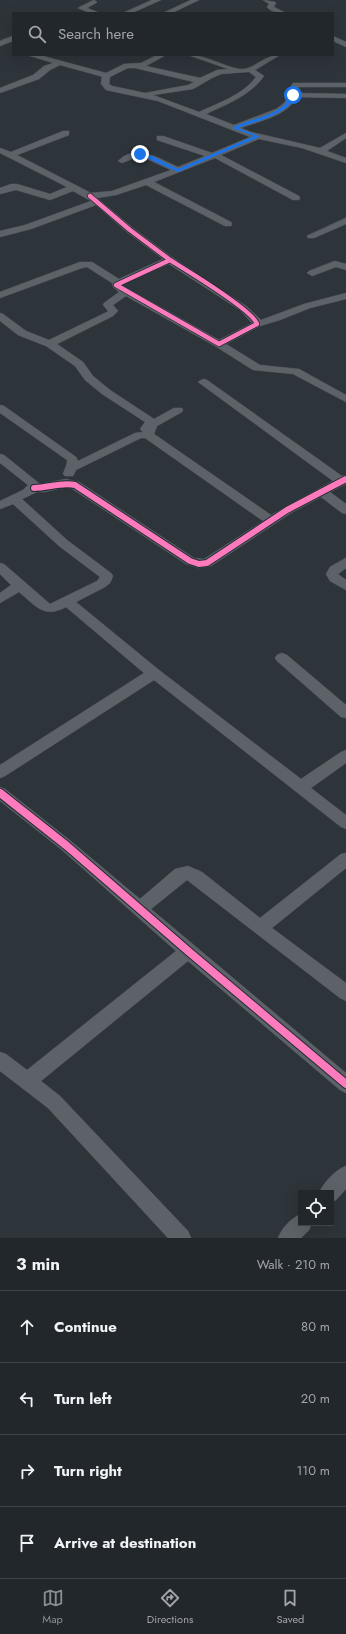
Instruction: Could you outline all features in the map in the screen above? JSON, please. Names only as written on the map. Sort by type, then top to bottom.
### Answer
[{"type":"street","points":[[128,12],[158,0]]},
{"type":"street","points":[[168,12],[192,0]]},
{"type":"street","points":[[266,0],[273,3],[282,0]]},
{"type":"street","points":[[94,2],[81,8],[94,12]]},
{"type":"street","points":[[273,3],[271,8],[281,12]]},
{"type":"street","points":[[0,45],[12,39]]},
{"type":"street","points":[[0,45],[8,47]]},
{"type":"street","points":[[35,56],[53,66],[100,72],[106,76]]},
{"type":"street","points":[[137,66],[160,56]]},
{"type":"street","points":[[195,56],[260,76],[256,82],[237,96],[200,114]]},
{"type":"street","points":[[144,95],[185,88],[220,72],[246,71],[264,58],[272,56]]},
{"type":"street","points":[[0,91],[36,77],[53,66]]},
{"type":"street","points":[[106,76],[127,66],[137,66],[201,81]]},
{"type":"street","points":[[106,76],[104,84],[106,86],[171,103],[258,136],[321,151],[346,161]]},
{"type":"street","points":[[234,128],[279,111],[291,101],[295,85],[346,85]]},
{"type":"street","points":[[293,95],[346,96]]},
{"type":"street","points":[[11,155],[66,133]]},
{"type":"street","points":[[0,234],[28,227],[93,199],[147,182],[213,156],[258,136]]},
{"type":"street","points":[[321,151],[346,136]]},
{"type":"street","points":[[160,138],[213,156],[296,198]]},
{"type":"street","points":[[0,150],[93,199],[130,230],[170,260],[243,308],[256,320],[256,324]]},
{"type":"street","points":[[122,160],[144,154],[178,170]]},
{"type":"street","points":[[147,182],[228,224]]},
{"type":"street","points":[[0,191],[11,187],[17,187],[50,197],[73,188]]},
{"type":"street","points":[[311,236],[346,221]]},
{"type":"street","points":[[118,283],[170,260]]},
{"type":"street","points":[[0,295],[80,264],[89,264],[118,283]]},
{"type":"street","points":[[312,273],[335,264],[346,267]]},
{"type":"street","points":[[118,283],[116,285],[126,292],[219,344],[257,368],[296,371],[346,399]]},
{"type":"street","points":[[51,344],[110,314],[113,311],[108,305],[109,303],[126,292]]},
{"type":"street","points":[[219,344],[253,327],[256,324],[280,318],[307,306],[334,301],[346,296]]},
{"type":"street","points":[[0,316],[22,333],[51,344],[54,348],[79,364],[89,378],[106,392],[144,416],[152,424]]},
{"type":"street","points":[[0,505],[15,499],[34,488],[45,488],[66,483],[75,484],[190,561],[199,564],[207,563],[302,502],[344,480],[203,382]]},
{"type":"street","points":[[0,408],[72,459],[73,463],[66,483]]},
{"type":"street","points":[[70,469],[144,435],[152,424],[178,410]]},
{"type":"street","points":[[144,435],[271,521]]},
{"type":"street","points":[[0,457],[29,479],[34,484],[34,488]]},
{"type":"street","points":[[322,492],[346,510]]},
{"type":"street","points":[[0,567],[19,585],[48,608],[54,608],[68,602],[101,584],[106,580],[107,576],[63,543],[15,499]]},
{"type":"street","points":[[346,562],[334,570],[332,574],[334,578],[346,586]]},
{"type":"street","points":[[0,599],[19,585]]},
{"type":"street","points":[[68,602],[154,673],[301,787],[346,824]]},
{"type":"street","points":[[282,658],[346,713]]},
{"type":"street","points":[[0,772],[154,673]]},
{"type":"street","points":[[301,787],[346,756]]},
{"type":"street","points":[[0,793],[67,846],[188,951],[346,1084]]},
{"type":"street","points":[[260,928],[346,859]]},
{"type":"street","points":[[140,909],[181,874],[188,873],[196,877],[346,993]]},
{"type":"street","points":[[28,1082],[188,951]]},
{"type":"street","points":[[0,1060],[54,1102],[181,1238]]},
{"type":"street","points":[[332,1190],[346,1175]]},
{"type":"street","points":[[288,1238],[299,1226]]},
{"type":"cycle path","points":[[90,196],[130,230],[170,260],[243,308],[256,320],[257,324],[219,344],[116,285],[170,260]]},
{"type":"cycle path","points":[[34,488],[45,488],[66,483],[75,485],[190,561],[199,564],[207,563],[287,510],[346,479]]},
{"type":"cycle path","points":[[0,793],[67,846],[188,951],[346,1084]]},
{"type":"route","points":[[140,154],[149,156],[178,170],[192,165],[258,136],[248,134],[234,128],[279,111],[291,101],[293,95]]}]
